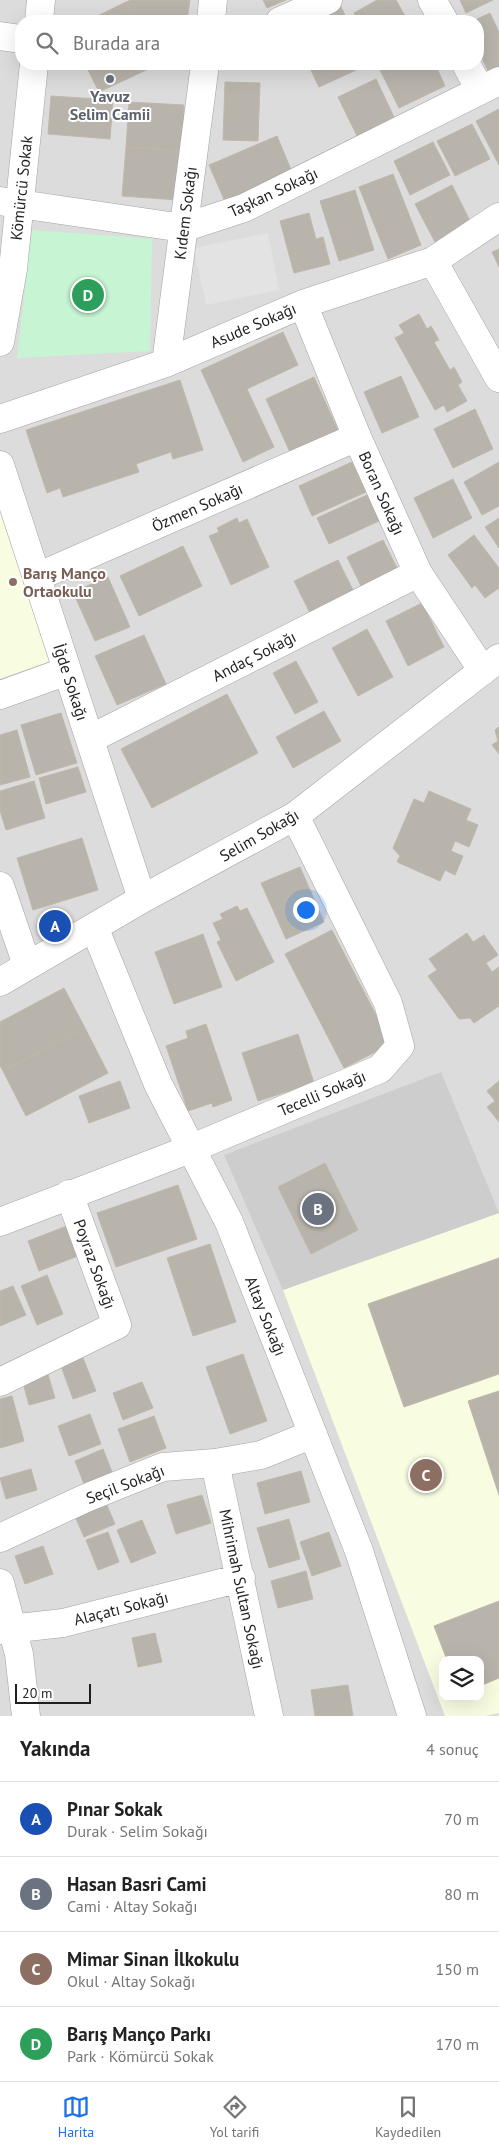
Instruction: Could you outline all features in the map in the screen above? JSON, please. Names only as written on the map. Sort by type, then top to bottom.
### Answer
[{"type":"street","points":[[40,15],[42,0]]},
{"type":"street","points":[[211,15],[213,0]]},
{"type":"street","points":[[294,15],[328,0]]},
{"type":"street","points":[[432,0],[441,15]]},
{"type":"street","points":[[0,36],[15,38]]},
{"type":"street","name":"Kömürcü Sokak","points":[[0,342],[13,269],[10,202],[33,70]]},
{"type":"street","name":"Kıdem Sokağı","points":[[166,363],[204,70]]},
{"type":"street","points":[[472,70],[489,86]]},
{"type":"street","name":"Taşkan Sokağı","points":[[10,202],[183,228],[244,208],[489,86]]},
{"type":"street","name":"Asude Sokağı","points":[[0,419],[166,363],[303,304],[432,262],[499,217]]},
{"type":"street","points":[[432,262],[499,378]]},
{"type":"street","name":"Boran Sokağı","points":[[303,304],[357,437],[418,573],[491,664]]},
{"type":"street","name":"Özmen Sokağı","points":[[37,577],[357,437]]},
{"type":"street","name":"İğde Sokağı","points":[[0,466],[142,899]]},
{"type":"street","name":"Andaç Sokağı","points":[[90,739],[418,573]]},
{"type":"street","name":"Selim Sokağı","points":[[0,982],[27,964],[142,899],[295,816],[491,664]]},
{"type":"street","points":[[0,696],[67,671]]},
{"type":"street","name":"Tecelli Sokağı","points":[[0,1222],[190,1149],[380,1069],[400,1046],[388,1003],[295,816]]},
{"type":"street","points":[[0,886],[27,964]]},
{"type":"street","name":"Altay Sokağı","points":[[94,927],[158,1084],[229,1222],[359,1550],[412,1716]]},
{"type":"street","name":"Poyraz Sokağı","points":[[0,1382],[117,1325],[69,1194]]},
{"type":"street","name":"Seçil Sokağı","points":[[0,1538],[86,1498],[163,1467],[216,1463],[261,1455],[313,1434]]},
{"type":"street","name":"Mihrimah Sultan Sokağı","points":[[216,1463],[269,1716]]},
{"type":"street","name":"Alaçatı Sokağı","points":[[6,1629],[63,1623],[241,1578]]},
{"type":"street","points":[[0,1583],[6,1629],[19,1654],[26,1716]]},
{"type":"shaded area","points":[[0,0],[499,0],[499,1716],[0,1716]]},
{"type":"shaded area","points":[[268,233],[279,290],[206,305],[194,248]]},
{"type":"shaded area","name":"Barış Manço Ortaokulu","points":[[0,504],[53,660],[0,679]]},
{"type":"shaded area","points":[[441,1072],[499,1213],[283,1290],[224,1155]]},
{"type":"shaded area","points":[[499,1213],[499,1713],[485,1716],[445,1716],[439,1701],[484,1701],[484,1656],[439,1656],[439,1700],[283,1290]]},
{"type":"green space","points":[[32,230],[152,239],[150,351],[17,358]]},
{"type":"building","points":[[131,0],[190,0],[188,15],[133,15],[126,2]]},
{"type":"building","points":[[263,0],[286,0],[267,8]]},
{"type":"building","points":[[377,0],[396,0],[405,15],[355,15],[354,13]]},
{"type":"building","points":[[460,0],[493,0],[466,13]]},
{"type":"building","points":[[126,2],[133,15],[99,15]]},
{"type":"building","points":[[340,5],[345,15],[318,15]]},
{"type":"building","points":[[490,13],[499,32],[499,74],[491,77],[484,62],[484,16]]},
{"type":"building","name":"Yavuz Selim Camii","points":[[88,70],[146,70],[99,92]]},
{"type":"building","points":[[311,70],[356,70],[319,87]]},
{"type":"building","points":[[380,70],[438,70],[445,86],[399,108]]},
{"type":"building","points":[[376,79],[394,117],[357,136],[338,97]]},
{"type":"building","points":[[225,82],[260,83],[258,141],[223,140]]},
{"type":"building","points":[[51,96],[113,100],[110,139],[48,134]]},
{"type":"building","points":[[129,102],[184,105],[182,151],[126,147]]},
{"type":"building","points":[[499,109],[499,165],[476,121]]},
{"type":"building","points":[[472,124],[490,159],[455,176],[437,141]]},
{"type":"building","points":[[277,136],[294,177],[227,206],[209,165]]},
{"type":"building","points":[[433,142],[450,175],[410,195],[394,161]]},
{"type":"building","points":[[126,147],[182,151],[178,200],[122,196]]},
{"type":"building","points":[[393,174],[421,245],[388,259],[359,187]]},
{"type":"building","points":[[452,185],[471,223],[435,242],[415,204]]},
{"type":"building","points":[[355,190],[374,250],[339,261],[320,201]]},
{"type":"building","points":[[309,213],[316,239],[323,237],[330,264],[294,273],[280,221]]},
{"type":"building","points":[[499,249],[499,267],[492,252]]},
{"type":"building","points":[[419,314],[427,329],[431,326],[439,340],[434,342],[450,370],[454,367],[462,382],[458,385],[467,401],[447,412],[444,405],[435,410],[395,338],[404,333],[399,325]]},
{"type":"building","points":[[283,332],[298,365],[247,389],[274,447],[243,462],[201,370]]},
{"type":"building","points":[[401,376],[419,417],[382,433],[364,392]]},
{"type":"building","points":[[314,377],[341,437],[293,459],[266,399]]},
{"type":"building","points":[[180,380],[203,450],[173,459],[171,452],[136,464],[139,472],[63,497],[60,488],[47,493],[26,430]]},
{"type":"building","points":[[475,409],[493,449],[453,468],[434,429]]},
{"type":"building","points":[[352,462],[366,492],[312,516],[299,486]]},
{"type":"building","points":[[499,462],[499,506],[482,515],[464,482]]},
{"type":"building","points":[[453,479],[472,518],[433,538],[414,498]]},
{"type":"building","points":[[369,494],[381,520],[329,544],[317,518]]},
{"type":"building","points":[[237,518],[239,523],[247,519],[269,567],[231,585],[209,536],[219,532],[217,528]]},
{"type":"building","points":[[499,518],[499,548],[485,527]]},
{"type":"building","points":[[474,535],[499,568],[499,588],[485,598],[475,585],[472,588],[448,555]]},
{"type":"building","points":[[383,540],[398,570],[362,588],[347,557]]},
{"type":"building","points":[[183,546],[202,586],[139,616],[120,576]]},
{"type":"building","points":[[338,560],[354,592],[310,613],[294,581]]},
{"type":"building","points":[[108,577],[130,627],[95,641],[73,592]]},
{"type":"building","points":[[422,603],[444,647],[408,666],[386,621]]},
{"type":"building","points":[[367,629],[393,677],[358,696],[332,648]]},
{"type":"building","points":[[144,635],[166,684],[117,705],[95,656]]},
{"type":"building","points":[[296,661],[318,702],[295,714],[273,673]]},
{"type":"building","points":[[227,694],[258,753],[152,808],[121,749]]},
{"type":"building","points":[[324,711],[341,741],[293,768],[276,737]]},
{"type":"building","points":[[61,713],[77,763],[36,775],[21,725]]},
{"type":"building","points":[[499,727],[499,754],[492,745],[498,741],[495,730]]},
{"type":"building","points":[[17,730],[30,777],[0,785],[0,735]]},
{"type":"building","points":[[78,767],[86,792],[46,804],[39,778]]},
{"type":"building","points":[[34,781],[45,818],[6,830],[0,811],[0,791]]},
{"type":"building","points":[[429,791],[471,809],[466,820],[478,825],[469,847],[455,841],[451,851],[463,856],[455,875],[445,870],[440,881],[397,862],[400,856],[393,848],[414,799],[424,803]]},
{"type":"building","points":[[82,838],[98,890],[33,910],[17,858]]},
{"type":"building","points":[[300,867],[324,922],[286,939],[261,883]]},
{"type":"building","points":[[237,906],[240,911],[247,908],[274,962],[236,981],[217,942],[221,940],[213,923],[223,919],[220,914]]},
{"type":"building","points":[[332,930],[391,1044],[344,1068],[285,954]]},
{"type":"building","points":[[467,933],[473,942],[484,935],[498,955],[486,963],[492,972],[499,967],[499,1006],[474,1023],[470,1018],[459,1019],[428,976],[437,970],[429,959]]},
{"type":"building","points":[[203,934],[222,987],[174,1004],[155,952]]},
{"type":"building","points":[[64,988],[85,1028],[3,1071],[0,1066],[0,1022]]},
{"type":"building","points":[[206,1024],[232,1100],[213,1107],[212,1103],[188,1111],[166,1046],[188,1038],[186,1031]]},
{"type":"building","points":[[85,1028],[108,1073],[26,1116],[3,1071]]},
{"type":"building","points":[[298,1034],[314,1083],[258,1101],[242,1053]]},
{"type":"building","points":[[120,1081],[130,1108],[89,1123],[79,1096]]},
{"type":"building","points":[[499,1081],[499,1122],[487,1107],[495,1101],[487,1091]]},
{"type":"building","points":[[325,1163],[358,1230],[311,1254],[278,1187]]},
{"type":"building","points":[[178,1185],[197,1239],[116,1267],[97,1213]]},
{"type":"building","points":[[67,1226],[78,1256],[39,1271],[28,1241]]},
{"type":"building","points":[[210,1244],[236,1322],[193,1336],[167,1258]]},
{"type":"building","points":[[499,1258],[499,1374],[404,1407],[368,1304]]},
{"type":"building","points":[[47,1275],[63,1314],[37,1325],[21,1286]]},
{"type":"building","points":[[13,1286],[26,1315],[0,1326],[0,1291]]},
{"type":"building","points":[[243,1354],[267,1421],[230,1434],[206,1367]]},
{"type":"building","points":[[83,1358],[96,1391],[73,1399],[61,1366]]},
{"type":"building","points":[[47,1371],[55,1398],[29,1405],[22,1379]]},
{"type":"building","points":[[142,1382],[153,1408],[123,1420],[113,1393]]},
{"type":"building","points":[[499,1391],[499,1495],[468,1401]]},
{"type":"building","points":[[12,1396],[24,1441],[0,1448],[0,1399]]},
{"type":"building","points":[[90,1414],[101,1444],[69,1456],[58,1426]]},
{"type":"building","points":[[154,1416],[166,1448],[130,1462],[118,1429]]},
{"type":"building","points":[[103,1449],[112,1472],[84,1484],[75,1461]]},
{"type":"building","points":[[31,1469],[37,1490],[6,1499],[0,1478]]},
{"type":"building","points":[[301,1471],[310,1502],[265,1514],[257,1483]]},
{"type":"building","points":[[202,1495],[211,1523],[176,1534],[167,1505]]},
{"type":"building","points":[[105,1501],[115,1524],[84,1537],[74,1514]]},
{"type":"building","points":[[289,1519],[300,1559],[269,1568],[257,1528]]},
{"type":"building","points":[[142,1520],[156,1553],[131,1563],[117,1530]]},
{"type":"building","points":[[108,1532],[119,1562],[98,1570],[86,1540]]},
{"type":"building","points":[[329,1532],[341,1566],[312,1576],[300,1542]]},
{"type":"building","points":[[43,1546],[53,1574],[25,1584],[15,1556]]},
{"type":"building","points":[[306,1571],[313,1599],[278,1608],[271,1581]]},
{"type":"building","points":[[499,1601],[499,1678],[484,1684],[484,1656],[445,1656],[434,1626]]},
{"type":"building","points":[[155,1633],[162,1662],[138,1667],[132,1638]]},
{"type":"building","points":[[348,1685],[353,1716],[315,1716],[311,1690]]},
{"type":"place","name":"Yavuz Selim Camii","points":[[110,79]]},
{"type":"place","name":"Barış Manço Parkı","points":[[88,295]]},
{"type":"place","name":"Barış Manço Ortaokulu","points":[[13,582]]},
{"type":"place","name":"Pınar Sokak","points":[[55,926]]},
{"type":"place","name":"Hasan Basri Cami","points":[[318,1209]]},
{"type":"place","name":"Mimar Sinan İlkokulu","points":[[426,1475]]}]
